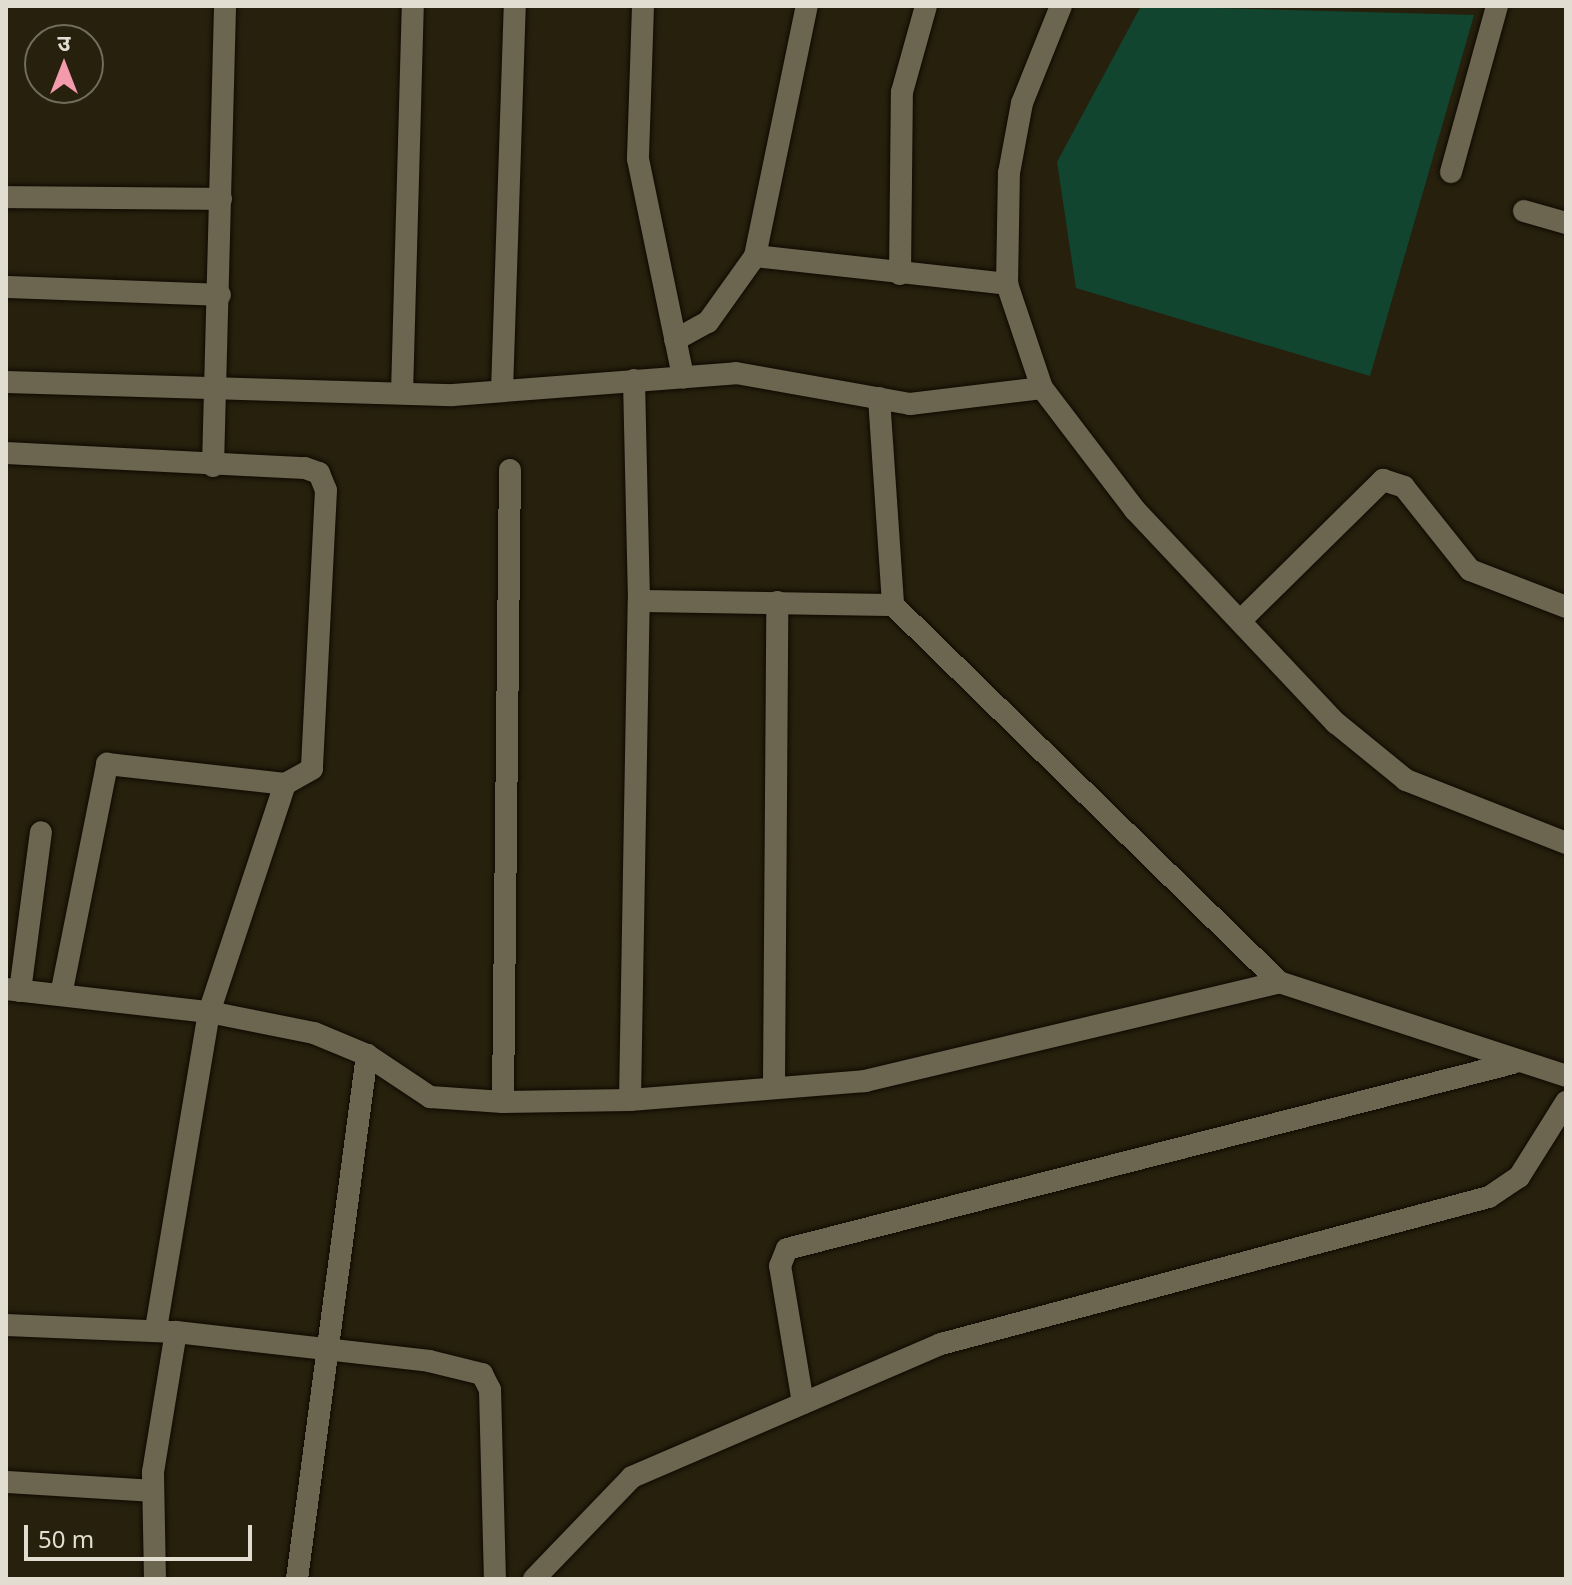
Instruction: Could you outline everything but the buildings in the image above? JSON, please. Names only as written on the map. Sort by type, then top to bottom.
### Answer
[{"type":"street","points":[[213,466],[218,388],[225,6]]},
{"type":"street","points":[[402,393],[413,6]]},
{"type":"street","points":[[502,391],[515,6]]},
{"type":"street","points":[[643,6],[638,159],[683,377]]},
{"type":"street","points":[[675,340],[708,322],[755,256],[807,6]]},
{"type":"street","points":[[900,274],[902,92],[926,6]]},
{"type":"street","points":[[1061,6],[1022,103],[1009,173],[1007,284],[1042,388],[1135,510],[1336,723],[1406,780],[1566,843]]},
{"type":"street","points":[[1451,172],[1497,6]]},
{"type":"street","points":[[6,197],[221,199]]},
{"type":"street","points":[[1524,211],[1566,223]]},
{"type":"street","points":[[755,256],[1007,284]]},
{"type":"street","points":[[6,287],[220,295]]},
{"type":"street","points":[[6,382],[402,393],[502,391],[736,373],[910,404],[1042,388]]},
{"type":"street","points":[[630,1100],[639,601],[634,380]]},
{"type":"street","points":[[879,398],[893,605],[1279,982],[1513,1063],[1566,1076]]},
{"type":"street","points":[[6,453],[213,466],[305,468],[319,473],[326,490],[312,769],[285,784],[107,764],[61,995]]},
{"type":"street","points":[[503,1102],[510,470]]},
{"type":"street","points":[[1240,621],[1383,480],[1404,487],[1470,570],[1566,607]]},
{"type":"street","points":[[639,601],[893,605]]},
{"type":"street","points":[[774,1084],[777,602]]},
{"type":"street","points":[[155,1579],[152,1491],[166,1331],[209,1012],[285,784]]},
{"type":"street","points":[[41,832],[13,990],[209,1012],[314,1033],[367,1055],[430,1097],[503,1102],[630,1100],[774,1084],[865,1081],[1279,982]]},
{"type":"street","points":[[297,1579],[331,1350],[367,1055]]},
{"type":"street","points":[[803,1403],[780,1266],[787,1249],[1513,1063]]},
{"type":"street","points":[[534,1579],[632,1477],[941,1344],[1489,1197],[1519,1177],[1566,1102]]},
{"type":"street","points":[[6,1325],[166,1331],[429,1361],[488,1380],[495,1579]]},
{"type":"street","points":[[6,1482],[152,1491]]},
{"type":"green space","points":[[1141,6],[1474,15],[1370,376],[1076,288],[1057,162]]}]
